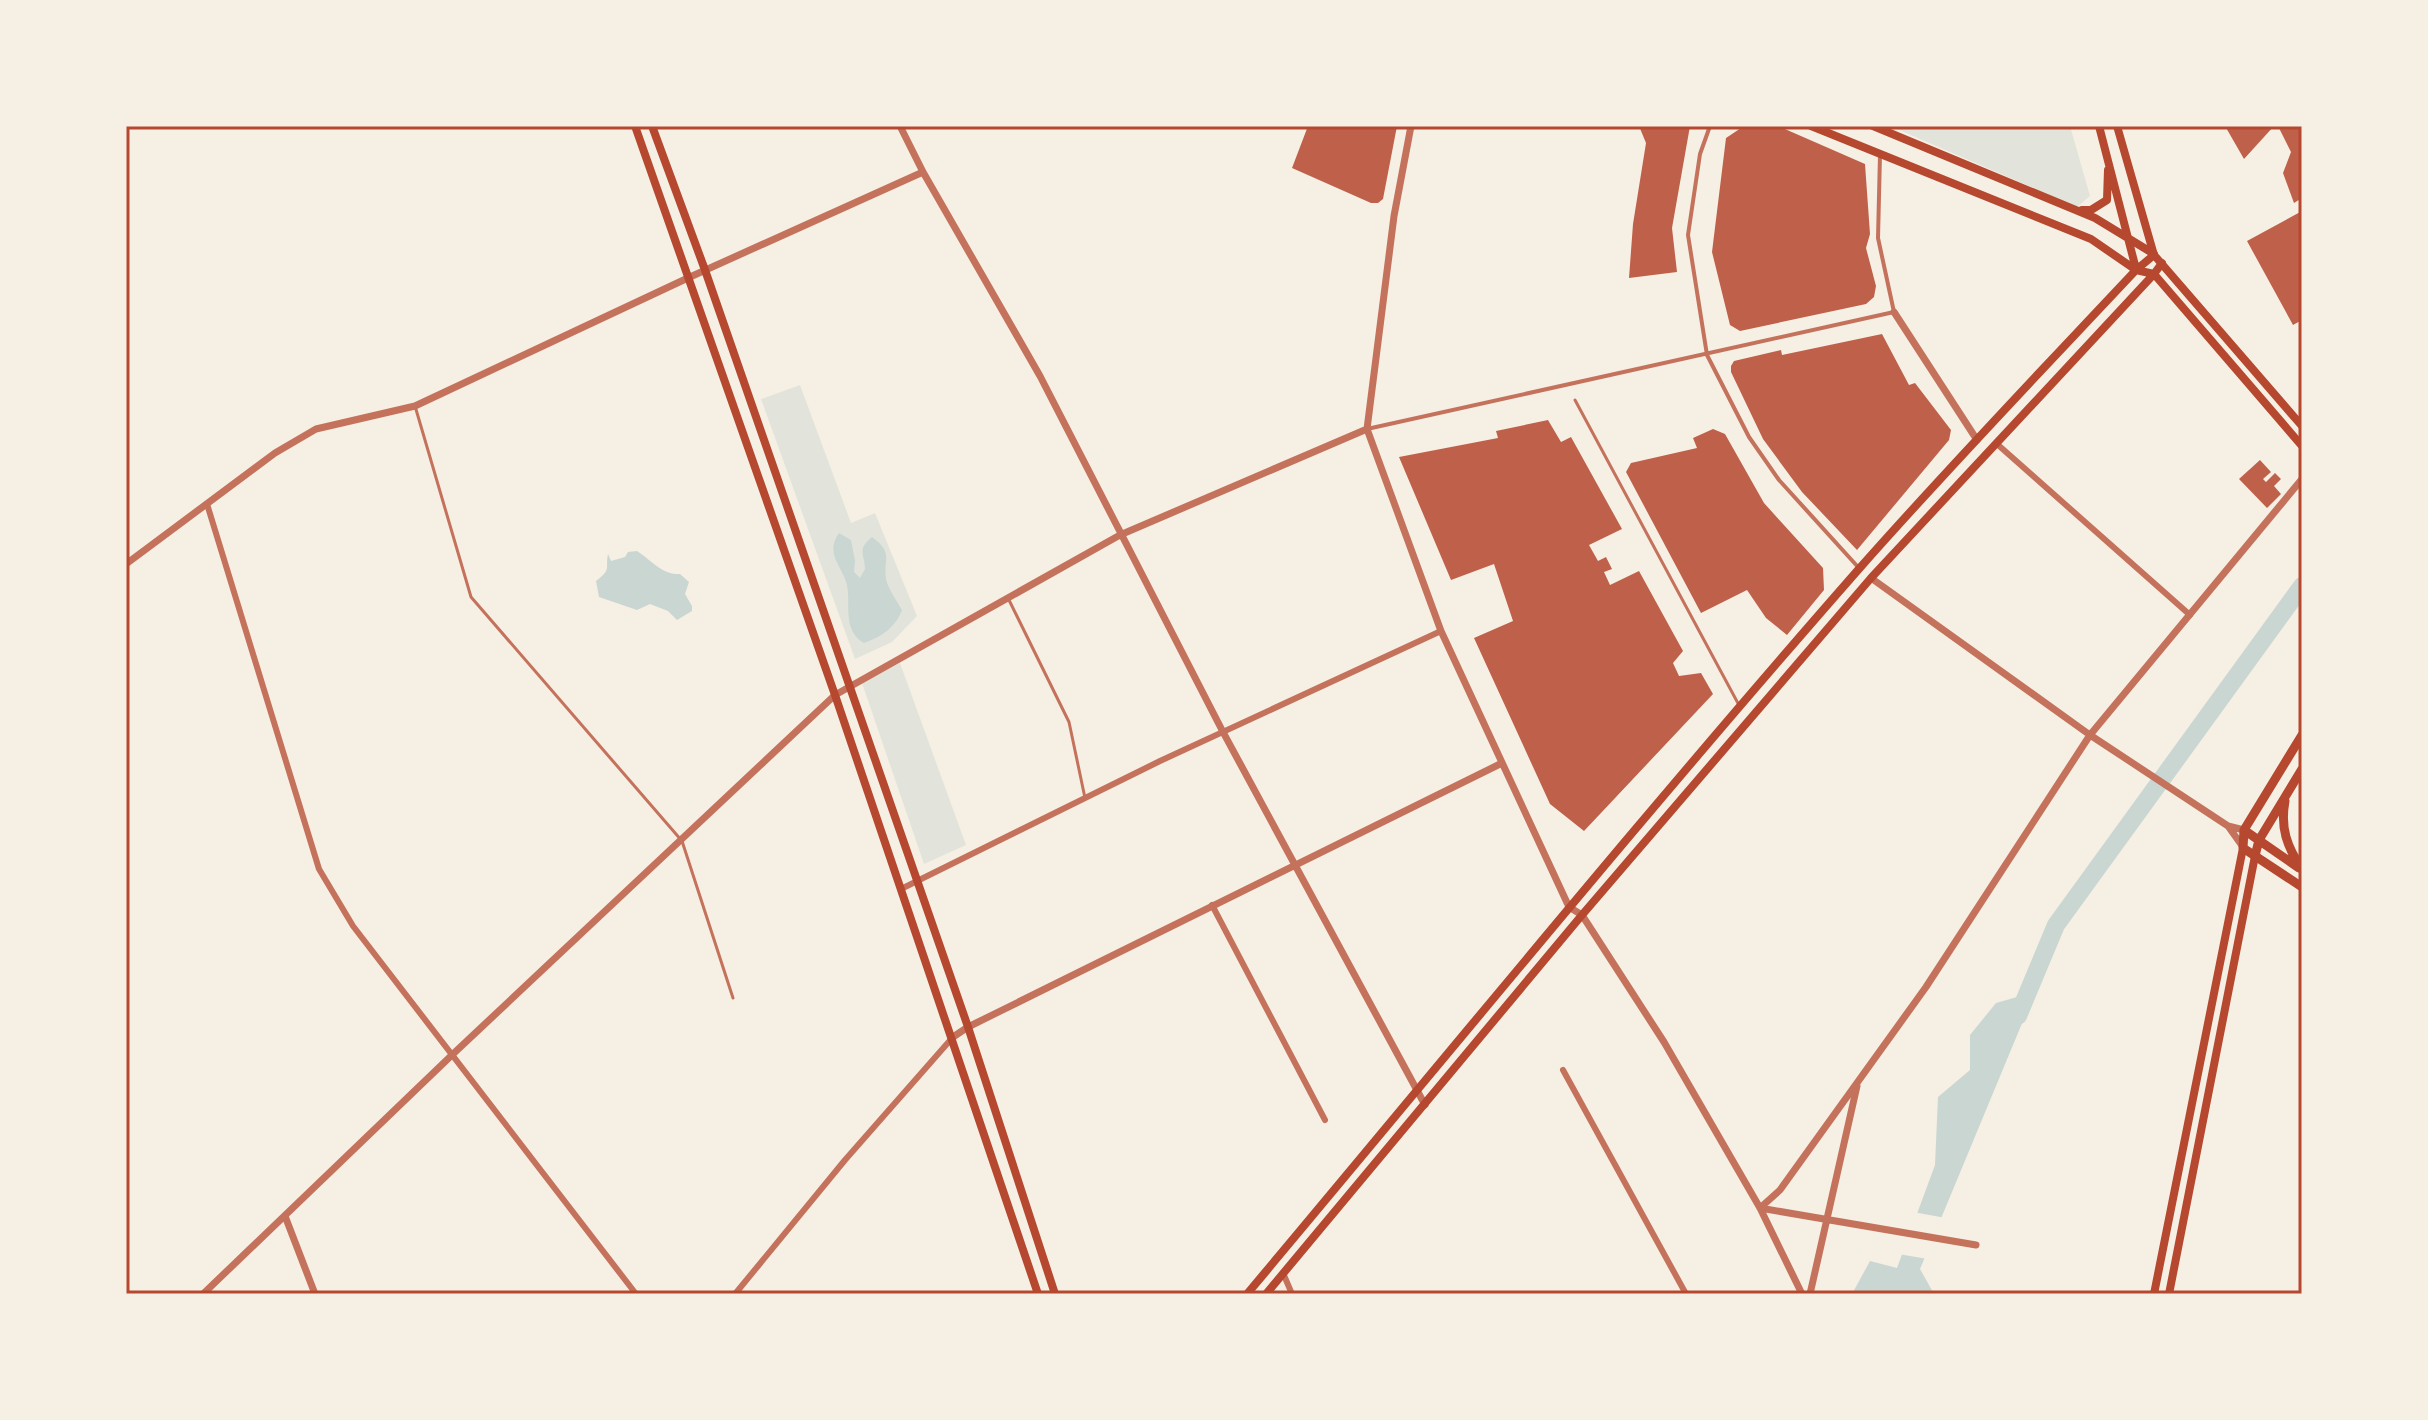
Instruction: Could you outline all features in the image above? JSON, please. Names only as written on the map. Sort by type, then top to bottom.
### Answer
[{"type":"main road","points":[[635,126],[835,695],[1038,1294]]},
{"type":"main road","points":[[652,126],[968,1027],[1055,1294]]},
{"type":"main road","points":[[1811,126],[2091,239],[2136,270],[2154,274],[2302,446]]},
{"type":"main road","points":[[1873,126],[2095,218],[2154,255],[2302,426]]},
{"type":"main road","points":[[2099,126],[2136,270]]},
{"type":"main road","points":[[2117,126],[2154,255]]},
{"type":"main road","points":[[2075,210],[2091,210],[2107,200],[2108,161]]},
{"type":"main road","points":[[1247,1294],[1569,907],[1859,569],[2136,270],[2154,255]]},
{"type":"main road","points":[[1266,1294],[1582,915],[1871,578],[2162,263]]},
{"type":"main road","points":[[1859,569],[1871,578]]},
{"type":"main road","points":[[2154,1294],[2243,848],[2244,830],[2302,735]]},
{"type":"main road","points":[[2169,1294],[2259,840],[2302,769]]},
{"type":"main road","points":[[2286,796],[2284,835],[2291,854],[2302,870]]},
{"type":"main road","points":[[2244,830],[2302,870]]},
{"type":"main road","points":[[2243,848],[2302,887]]},
{"type":"street","points":[[900,126],[923,172],[1040,376],[1223,732],[1425,1105]]},
{"type":"street","points":[[1411,126],[1394,216],[1367,429],[1441,631],[1569,907],[1582,915],[1664,1042],[1760,1208],[1801,1290]]},
{"type":"street","points":[[1710,126],[1700,154],[1688,235],[1707,355],[1749,437],[1779,480],[1859,569]]},
{"type":"street","points":[[1881,153],[1878,238],[1894,312],[1977,440]]},
{"type":"street","points":[[126,564],[275,453],[316,429],[415,406],[923,172]]},
{"type":"street","points":[[203,1294],[453,1054],[849,685],[1120,535],[1367,429],[1894,312]]},
{"type":"street","points":[[1997,444],[2190,615]]},
{"type":"street","points":[[1760,1208],[1780,1190],[1926,987],[2090,735],[2302,479]]},
{"type":"street","points":[[207,504],[299,810],[322,876],[353,926],[636,1294]]},
{"type":"street","points":[[1871,578],[2090,735],[2228,826],[2244,830]]},
{"type":"street","points":[[901,889],[1223,732],[1441,631]]},
{"type":"street","points":[[735,1294],[845,1160],[953,1037],[1293,864],[1502,763]]},
{"type":"street","points":[[2228,826],[2243,848]]},
{"type":"street","points":[[1212,905],[1325,1120]]},
{"type":"street","points":[[1563,1070],[1686,1294]]},
{"type":"street","points":[[1810,1294],[1858,1082]]},
{"type":"street","points":[[1760,1208],[1976,1245]]},
{"type":"street","points":[[285,1216],[315,1294]]},
{"type":"street","points":[[1283,1273],[1292,1294]]},
{"type":"lane","points":[[1575,400],[1740,708]]},
{"type":"lane","points":[[415,406],[471,597],[682,841],[733,998]]},
{"type":"lane","points":[[1008,598],[1069,722],[1085,798]]},
{"type":"shaded area","points":[[1890,126],[2070,126],[2090,196],[2077,207]]},
{"type":"shaded area","points":[[800,385],[851,523],[875,513],[917,616],[892,642],[855,659],[761,399]]},
{"type":"shaded area","points":[[839,533],[851,540],[854,572],[860,578],[865,569],[864,545],[872,537],[879,543],[886,556],[887,583],[902,610],[887,631],[864,643],[857,638],[850,624],[847,585],[834,554],[833,547]]},
{"type":"shaded area","points":[[637,551],[662,570],[680,574],[689,582],[685,594],[692,611],[677,620],[668,611],[650,604],[637,610],[599,597],[596,581],[606,571],[608,554],[611,561]]},
{"type":"shaded area","points":[[900,663],[966,845],[924,864],[862,683]]},
{"type":"shaded area","points":[[2035,992],[1920,1269],[1934,1294],[1852,1294],[1870,1261],[1897,1268],[1935,1165],[1938,1097],[1970,1070],[1970,1035],[1996,1003]]},
{"type":"pier","points":[[1913,1212],[1946,1218],[1928,1259],[1898,1254]]},
{"type":"building","points":[[1308,126],[1397,126],[1383,199],[1371,203],[1292,168]]},
{"type":"building","points":[[1639,126],[1690,126],[1672,228],[1677,272],[1629,278],[1633,224],[1646,143]]},
{"type":"building","points":[[1744,126],[1778,126],[1865,164],[1870,234],[1866,248],[1876,286],[1874,297],[1866,304],[1740,331],[1730,325],[1712,252],[1726,138]]},
{"type":"building","points":[[2225,126],[2274,126],[2244,159]]},
{"type":"building","points":[[2278,126],[2302,126],[2302,198],[2294,203],[2283,173],[2291,152]]},
{"type":"building","points":[[2302,211],[2302,320],[2293,325],[2247,241]]},
{"type":"building","points":[[1882,334],[1909,385],[1915,383],[1951,430],[1949,440],[1857,550],[1802,492],[1763,439],[1731,372],[1731,366],[1734,361],[1781,350],[1782,355]]},
{"type":"building","points":[[1548,420],[1561,442],[1571,437],[1622,529],[1589,545],[1598,561],[1606,557],[1612,569],[1604,572],[1610,585],[1639,571],[1683,651],[1673,663],[1679,676],[1701,673],[1713,694],[1584,831],[1550,804],[1474,638],[1513,621],[1494,564],[1451,580],[1399,457],[1498,438],[1496,431]]},
{"type":"building","points":[[1713,429],[1725,434],[1764,503],[1823,568],[1824,590],[1787,635],[1766,618],[1747,590],[1701,613],[1626,472],[1631,463],[1697,448],[1693,438]]},
{"type":"building","points":[[2260,460],[2271,472],[2263,479],[2266,482],[2275,473],[2281,479],[2274,486],[2281,494],[2267,508],[2239,479]]},
{"type":"waterway","points":[[2018,1016],[2056,925],[2302,586]]}]
